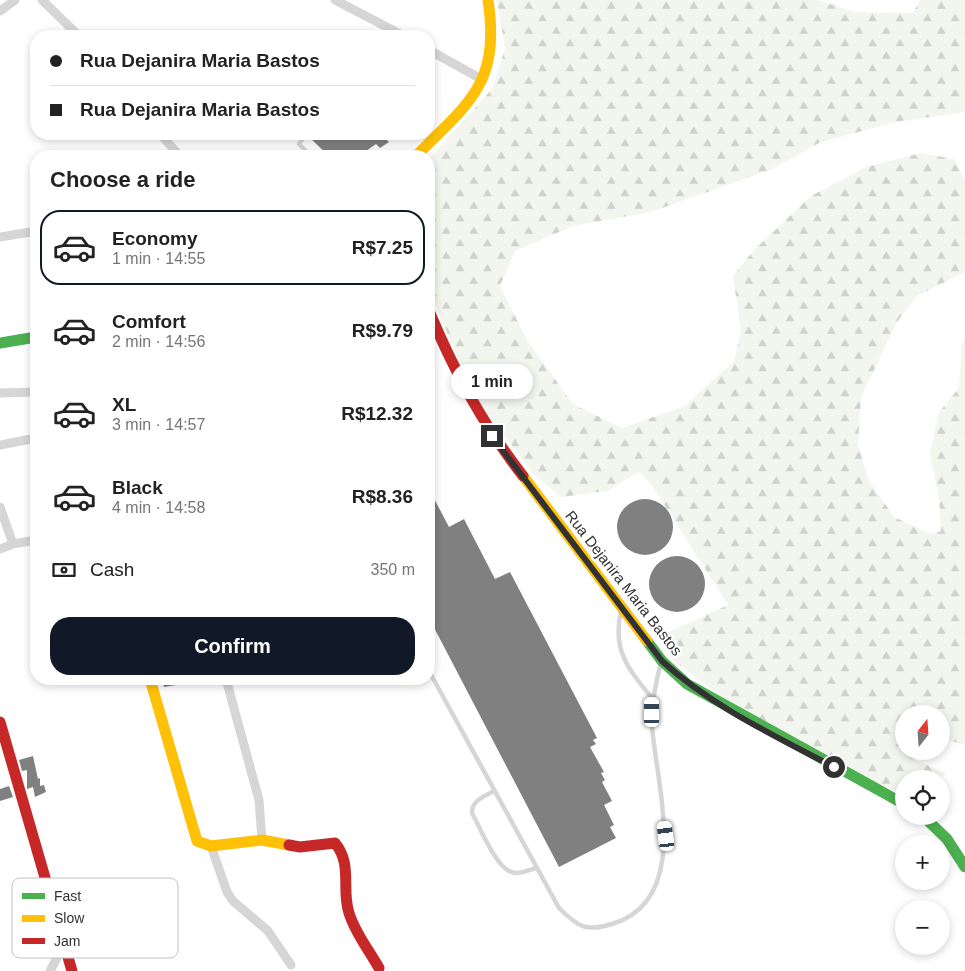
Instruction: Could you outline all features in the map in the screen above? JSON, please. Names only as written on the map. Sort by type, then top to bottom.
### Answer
[{"type":"main road","points":[[435,137],[471,100],[483,80],[489,65],[494,38],[488,0]]},
{"type":"main road","points":[[422,150],[432,140]]},
{"type":"main road","name":"Rua Dejanira Maria Bastos","points":[[435,326],[450,362],[492,436],[662,661],[687,684],[713,700],[895,799]]},
{"type":"main road","points":[[0,343],[30,338]]},
{"type":"main road","points":[[152,685],[197,841],[211,846],[262,840],[300,847],[335,843],[339,847],[349,872],[347,908],[378,968]]},
{"type":"main road","points":[[0,722],[44,878]]},
{"type":"main road","points":[[933,825],[957,852],[965,867]]},
{"type":"main road","points":[[67,958],[72,971]]},
{"type":"street","points":[[0,11],[15,0]]},
{"type":"street","points":[[42,0],[73,30]]},
{"type":"street","points":[[335,0],[392,30]]},
{"type":"street","points":[[435,53],[483,80]]},
{"type":"street","points":[[165,140],[175,150]]},
{"type":"street","points":[[0,237],[30,232]]},
{"type":"street","points":[[0,393],[30,392]]},
{"type":"street","points":[[0,445],[30,439]]},
{"type":"street","points":[[0,507],[13,544]]},
{"type":"street","points":[[0,549],[13,544],[30,541]]},
{"type":"street","points":[[228,685],[258,800],[262,840]]},
{"type":"street","points":[[211,846],[227,892],[233,901],[268,931],[291,964]]},
{"type":"street","points":[[50,971],[57,958]]},
{"type":"lane","points":[[622,607],[617,628],[619,648],[637,680],[652,698]]},
{"type":"lane","points":[[435,682],[559,908],[573,922],[594,929],[616,923],[636,911],[651,894],[662,870],[666,836],[652,725],[652,698],[662,661]]},
{"type":"lane","points":[[494,791],[475,803],[472,813],[500,862],[509,871],[518,873],[536,868]]},
{"type":"green space","points":[[497,0],[818,0],[855,12],[913,13],[920,0],[965,0],[965,112],[895,122],[819,143],[770,170],[651,212],[573,226],[515,251],[500,286],[527,340],[573,404],[622,428],[685,406],[734,361],[741,331],[733,276],[754,250],[811,196],[866,167],[921,153],[954,159],[965,180],[965,272],[917,296],[897,322],[861,397],[858,444],[868,479],[894,517],[931,534],[941,531],[939,499],[930,453],[939,412],[959,388],[962,344],[965,335],[965,745],[950,741],[950,705],[895,705],[895,760],[915,760],[939,770],[895,770],[895,790],[878,785],[719,695],[674,661],[658,637],[728,605],[653,487],[639,472],[607,491],[561,497],[533,474],[472,392],[435,303],[435,152],[493,88],[505,48]]},
{"type":"building","points":[[312,140],[387,140],[389,142],[380,148],[376,144],[368,150],[323,150]]},
{"type":"building","points":[[645,499],[656,501],[665,507],[671,516],[673,527],[671,538],[665,547],[656,553],[645,555],[634,553],[625,547],[619,538],[617,527],[619,516],[625,507],[634,501]]},
{"type":"building","points":[[435,500],[449,527],[464,519],[495,579],[510,572],[597,738],[593,740],[596,744],[590,747],[604,772],[601,773],[605,780],[602,782],[612,801],[604,805],[614,825],[610,827],[616,838],[559,867],[435,629]]},
{"type":"building","points":[[677,556],[688,558],[697,564],[703,573],[705,584],[703,595],[697,604],[688,610],[677,612],[666,610],[657,604],[651,595],[649,584],[651,573],[657,564],[666,558]]},
{"type":"building","points":[[33,756],[38,779],[40,778],[40,786],[44,785],[46,792],[35,797],[33,787],[27,789],[27,770],[22,771],[19,760]]},
{"type":"building","points":[[9,786],[13,797],[0,801],[0,789]]},
{"type":"traffic: fast","points":[[0,343],[30,338]]},
{"type":"traffic: fast","points":[[647,641],[662,661],[687,684],[895,799]]},
{"type":"traffic: fast","points":[[932,825],[947,839],[965,867]]},
{"type":"traffic: slow","points":[[435,137],[466,104],[477,88],[485,71],[490,52],[491,28],[488,0]]},
{"type":"traffic: slow","points":[[422,150],[432,140]]},
{"type":"traffic: slow","points":[[523,476],[647,641]]},
{"type":"traffic: slow","points":[[152,685],[197,841],[211,846],[262,840],[289,845]]},
{"type":"traffic: jam","points":[[435,324],[470,397],[495,437],[523,476]]},
{"type":"traffic: jam","points":[[0,722],[45,878]]},
{"type":"traffic: jam","points":[[289,845],[300,847],[335,843],[344,860],[349,913],[358,934],[379,968]]},
{"type":"traffic: jam","points":[[68,958],[72,971]]},
{"type":"route","points":[[492,436],[602,579],[662,661],[687,684],[834,767]]}]
